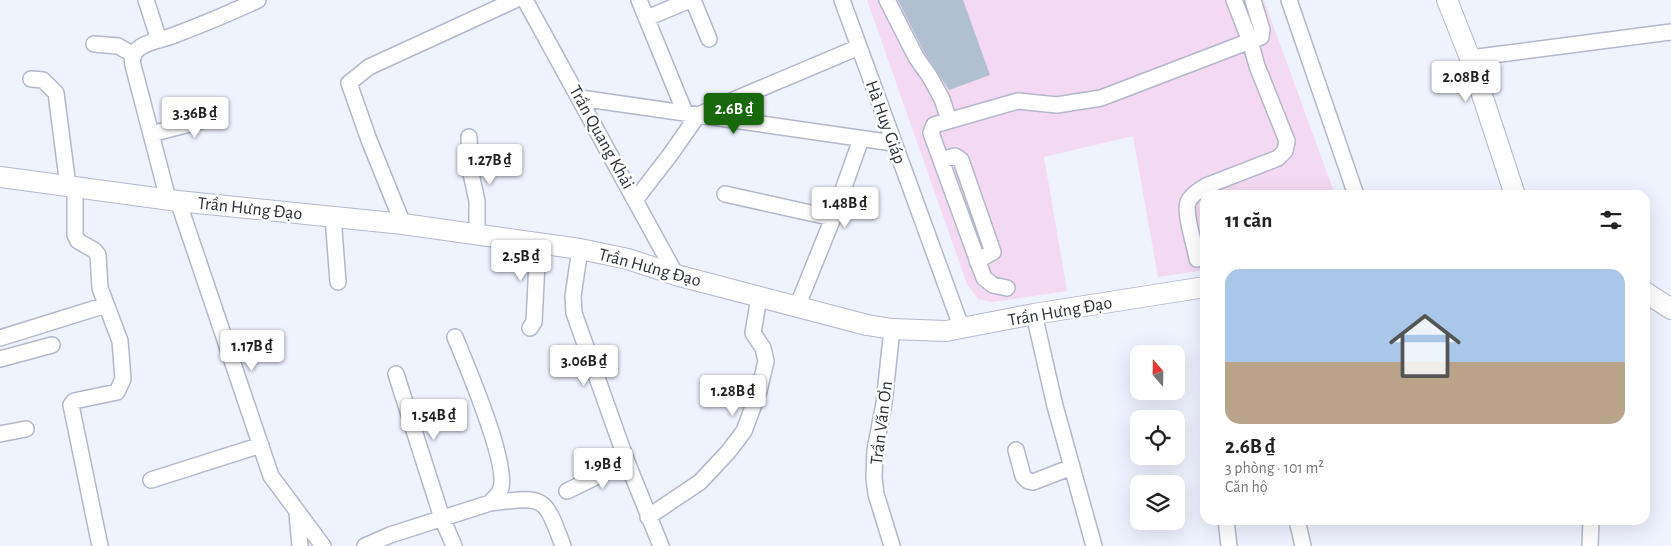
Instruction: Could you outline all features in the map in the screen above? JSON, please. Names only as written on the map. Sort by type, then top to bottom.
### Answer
[{"type":"main road","points":[[1447,0],[1470,58],[1513,190]]},
{"type":"main road","name":"Trần Hưng Đạo","points":[[0,176],[173,200],[403,224],[580,249],[628,259],[676,275],[867,325],[892,329],[946,331],[962,329],[1034,314],[1200,288]]},
{"type":"main road","points":[[1650,295],[1671,309]]},
{"type":"street","points":[[146,0],[159,40]]},
{"type":"street","points":[[258,0],[242,3],[147,44],[136,51],[132,60],[151,134],[173,200],[271,476],[296,513],[323,546]]},
{"type":"street","points":[[403,224],[369,140],[349,83],[368,67],[515,0]]},
{"type":"street","name":"Trần Quang Khải","points":[[526,0],[676,275]]},
{"type":"street","points":[[639,0],[692,115]]},
{"type":"street","points":[[646,18],[691,0],[710,39]]},
{"type":"street","name":"Hà Huy Giáp","points":[[842,0],[962,329]]},
{"type":"street","points":[[887,0],[916,57],[942,99],[949,120]]},
{"type":"street","points":[[1201,190],[1278,158],[1285,151],[1287,141],[1257,66],[1250,41],[1234,0]]},
{"type":"street","points":[[1007,288],[987,282],[977,261],[941,160],[932,129],[934,125],[1018,100],[1056,105],[1101,98],[1261,37],[1262,30],[1253,0]]},
{"type":"street","points":[[1289,0],[1354,190]]},
{"type":"street","points":[[1470,58],[1671,32]]},
{"type":"street","points":[[94,44],[118,46],[134,55]]},
{"type":"street","points":[[636,199],[692,115],[859,47]]},
{"type":"street","points":[[32,80],[43,80],[56,92],[72,186],[75,236],[78,241],[94,250],[98,255],[100,288],[120,341],[123,379],[117,392],[74,401],[71,405],[100,546]]},
{"type":"street","points":[[580,98],[893,144]]},
{"type":"street","points":[[151,134],[205,120],[209,108]]},
{"type":"street","points":[[469,136],[470,169],[477,201],[477,235]]},
{"type":"street","points":[[797,307],[833,218],[861,139]]},
{"type":"street","points":[[1197,259],[1188,211],[1188,201],[1200,190]]},
{"type":"street","points":[[725,194],[833,218]]},
{"type":"street","points":[[333,217],[338,282]]},
{"type":"street","points":[[530,328],[534,322],[538,243]]},
{"type":"street","points":[[580,249],[573,296],[574,314],[626,462],[661,546]]},
{"type":"street","points":[[648,518],[700,482],[744,432],[760,391],[766,361],[763,348],[753,333],[759,296]]},
{"type":"street","points":[[0,338],[106,305]]},
{"type":"street","points":[[1034,314],[1055,406],[1094,546]]},
{"type":"street","name":"Trần Văn Ơn","points":[[892,329],[884,403],[875,450],[874,478],[876,494],[892,546]]},
{"type":"street","points":[[455,337],[486,416],[502,473],[500,491],[490,503]]},
{"type":"street","points":[[0,359],[52,345]]},
{"type":"street","points":[[396,374],[442,518],[454,546]]},
{"type":"street","points":[[0,434],[26,429]]},
{"type":"street","points":[[152,480],[261,445]]},
{"type":"street","points":[[1016,450],[1023,476],[1028,481],[1033,482],[1072,467]]},
{"type":"street","points":[[567,491],[626,462]]},
{"type":"street","points":[[365,546],[390,535],[490,503],[527,498],[543,503],[552,514],[564,546]]},
{"type":"street","points":[[296,513],[300,546]]},
{"type":"street","points":[[1227,525],[1229,546]]},
{"type":"street","points":[[1298,525],[1303,546]]},
{"type":"street","points":[[1590,546],[1591,525]]},
{"type":"shaded area","points":[[867,0],[1264,0],[1333,190],[1200,190],[1200,271],[1158,277],[1133,136],[1044,157],[1067,291],[992,302],[978,299],[967,284]]},
{"type":"building","points":[[898,0],[963,0],[990,75],[949,90],[924,52]]}]
